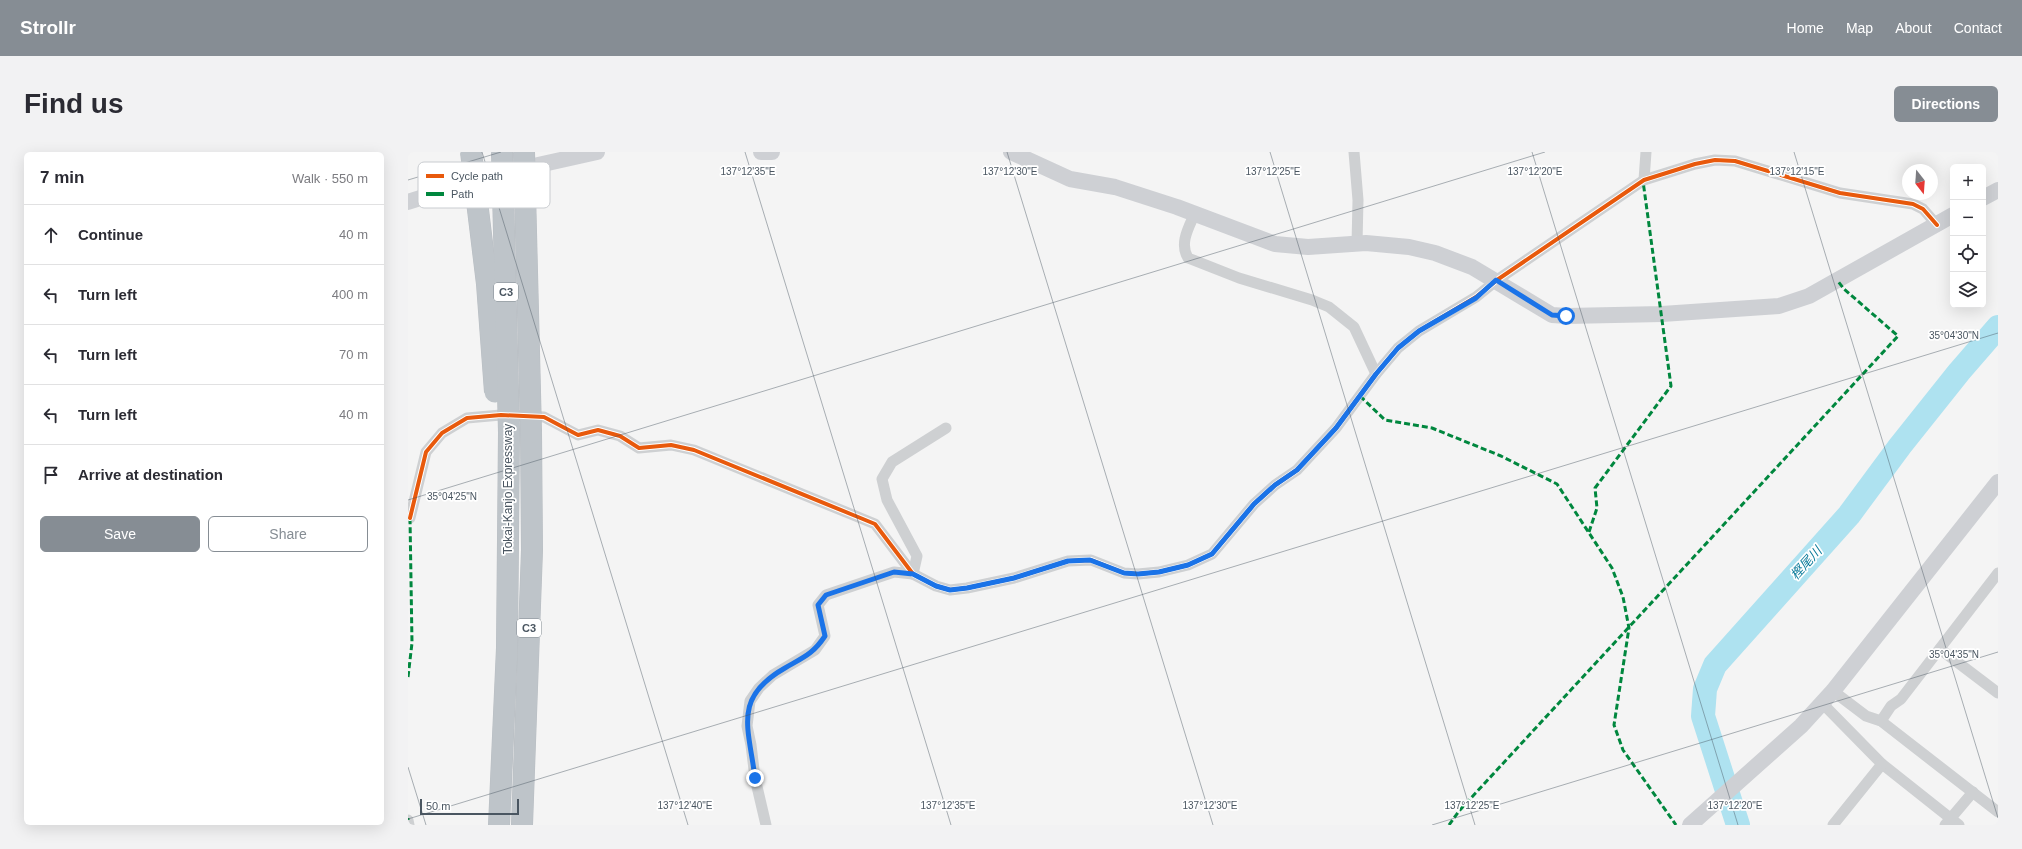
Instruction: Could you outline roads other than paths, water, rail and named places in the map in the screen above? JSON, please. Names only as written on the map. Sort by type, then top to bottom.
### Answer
[{"type":"highway","points":[[471,152],[472,162]]},
{"type":"highway","name":"Tokai-Kanjo Expressway","points":[[502,152],[502,162]]},
{"type":"highway","points":[[478,208],[504,431]]},
{"type":"highway","name":"Tokai-Kanjo Expressway","points":[[499,825],[507,648],[502,208]]},
{"type":"highway","name":"Tokai-Kanjo Expressway","points":[[522,825],[532,550],[526,208]]},
{"type":"street","points":[[550,162],[597,152]]},
{"type":"street","points":[[761,152],[772,152]]},
{"type":"street","points":[[1011,152],[1070,179],[1115,187],[1195,212],[1275,244],[1308,247],[1357,244],[1409,247],[1435,253],[1472,267],[1496,280],[1552,315],[1593,316],[1647,314],[1779,306],[1809,296],[1950,217]]},
{"type":"street","points":[[1354,152],[1358,200],[1357,244]]},
{"type":"street","points":[[1644,180],[1646,152]]},
{"type":"street","points":[[766,825],[755,778],[747,726],[750,702],[759,688],[773,675],[816,650],[825,636],[818,605],[826,595],[894,572],[913,574],[936,586],[950,590],[1014,578],[1068,561],[1090,560],[1124,573],[1138,574],[1159,572],[1188,565],[1212,554],[1254,504],[1275,485],[1297,470],[1336,428],[1376,374],[1398,348],[1419,331],[1476,298],[1496,280],[1644,180],[1695,164],[1728,160],[1840,193],[1913,204],[1923,208],[1937,225]]},
{"type":"street","points":[[1986,196],[1998,190]]},
{"type":"street","points":[[408,202],[418,199]]},
{"type":"street","points":[[1195,212],[1185,238],[1184,249],[1188,258],[1239,278],[1312,300],[1329,307],[1354,327],[1376,374]]},
{"type":"street","points":[[410,518],[426,452],[442,433],[467,418],[501,414],[544,417],[578,435],[598,430],[620,436],[639,448],[671,445],[694,450],[875,524],[913,574]]},
{"type":"street","points":[[913,574],[917,556],[887,500],[882,479],[892,462],[946,428]]},
{"type":"street","points":[[1690,825],[1801,726],[1833,691],[1998,482]]},
{"type":"street","points":[[1881,722],[1892,706],[1901,699],[1997,577]]},
{"type":"street","points":[[1940,649],[1998,694]]},
{"type":"street","points":[[1833,691],[1866,716],[1881,722],[1998,812]]},
{"type":"street","points":[[1822,703],[1882,764],[1951,823],[1972,792]]},
{"type":"street","points":[[1833,825],[1882,764]]},
{"type":"street","points":[[408,820],[409,825]]},
{"type":"waterway","name":"樫尾川","points":[[1738,825],[1703,716],[1705,689],[1715,665],[1849,515],[1900,446],[1959,372],[1998,327]]}]
